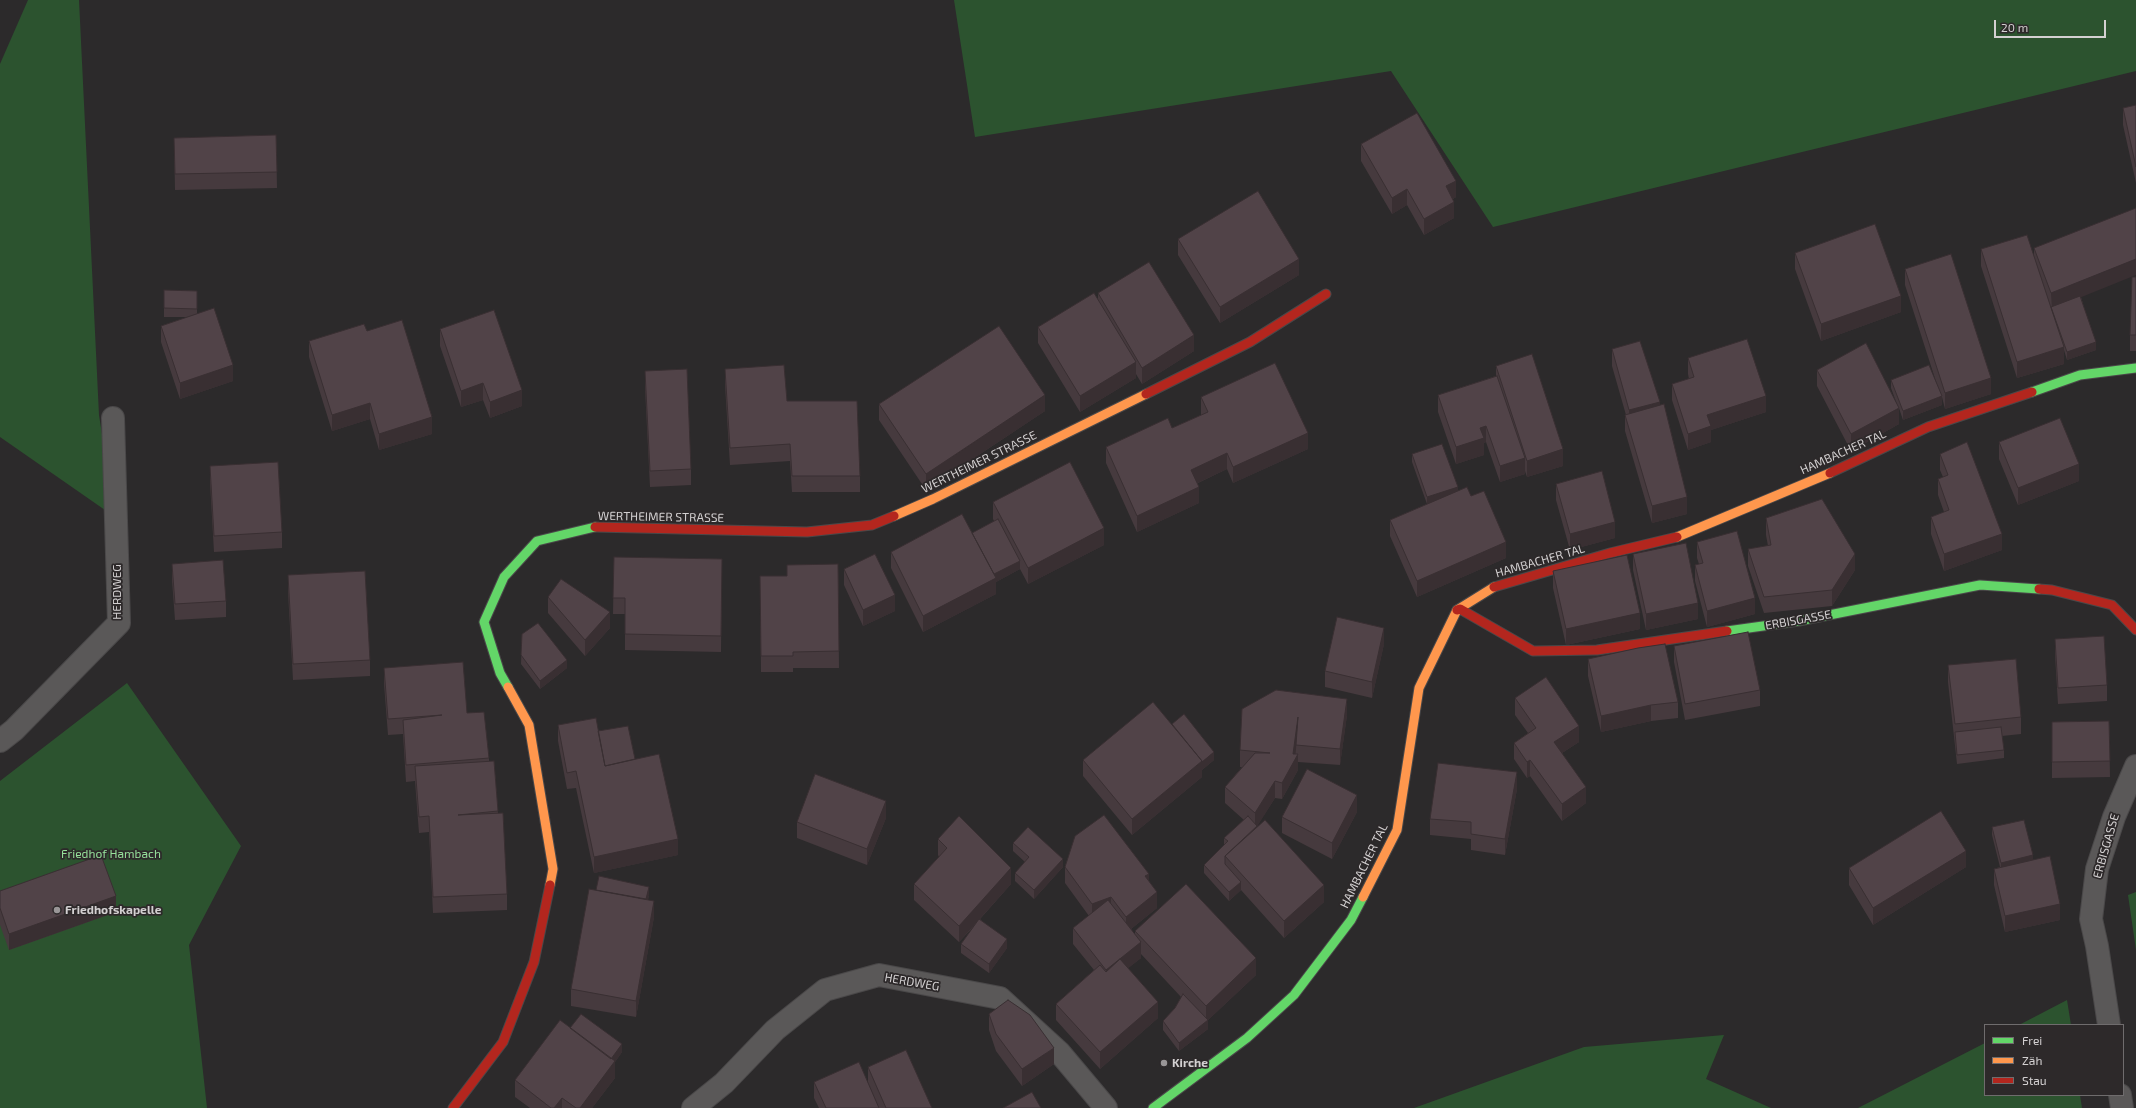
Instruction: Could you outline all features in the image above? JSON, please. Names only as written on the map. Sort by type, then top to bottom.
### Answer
[{"type":"street","name":"WERTHEIMER STRASSE","points":[[453,1108],[502,1042],[534,962],[553,869],[528,725],[500,672],[484,622],[504,577],[537,542],[595,527],[807,532],[872,525],[932,499],[1250,342],[1326,294]]},
{"type":"street","name":"HAMBACHER TAL","points":[[1153,1108],[1247,1038],[1294,995],[1351,920],[1397,830],[1419,688],[1457,610],[1496,586],[1610,553],[1675,538],[1769,497],[1832,472],[1928,427],[2080,375],[2136,368]]},
{"type":"street","name":"HERDWEG","points":[[0,741],[14,730],[120,623],[113,418]]},
{"type":"street","name":"ERBISGASSE","points":[[1457,610],[1460,609],[1533,651],[1597,650],[1799,621],[1980,585],[2052,590],[2112,605],[2136,630]]},
{"type":"street","name":"ERBISGASSE","points":[[2109,1024],[2098,946],[2091,919],[2098,869],[2114,817],[2136,766]]},
{"type":"street","name":"HERDWEG","points":[[693,1108],[724,1083],[775,1030],[825,990],[879,975],[1000,998],[1059,1052],[1106,1108]]},
{"type":"street","points":[[2120,1096],[2122,1108]]},
{"type":"green space","points":[[28,0],[79,0],[99,415],[115,517],[0,437],[0,64]]},
{"type":"green space","points":[[954,0],[2136,0],[2136,71],[1493,227],[1391,71],[975,137]]},
{"type":"green space","name":"Friedhof Hambach","points":[[127,683],[241,846],[189,945],[207,1108],[0,1108],[0,781]]},
{"type":"green space","points":[[2136,892],[2136,950],[2128,895]]},
{"type":"green space","points":[[2067,1000],[2071,1024],[2021,1024]]},
{"type":"green space","points":[[1724,1035],[1706,1079],[1771,1108],[1414,1108],[1584,1047]]},
{"type":"green space","points":[[1984,1044],[1984,1096],[2080,1096],[2082,1108],[1858,1108]]},
{"type":"building","points":[[2136,105],[2136,167],[2123,108]]},
{"type":"building","points":[[1417,113],[1456,181],[1446,186],[1454,202],[1424,219],[1407,189],[1392,198],[1361,144]]},
{"type":"building","points":[[276,135],[277,172],[175,174],[174,138]]},
{"type":"building","points":[[1258,191],[1299,259],[1220,307],[1178,239]]},
{"type":"building","points":[[2136,208],[2136,259],[2051,293],[2034,248]]},
{"type":"building","points":[[1875,224],[1901,296],[1821,324],[1795,253]]},
{"type":"building","points":[[2027,235],[2064,347],[2017,362],[1981,249]]},
{"type":"building","points":[[1951,254],[1991,378],[1945,393],[1905,269]]},
{"type":"building","points":[[1149,262],[1194,335],[1142,368],[1098,293]]},
{"type":"building","points":[[2132,277],[2136,277],[2136,335],[2130,335]]},
{"type":"building","points":[[164,290],[197,291],[197,309],[164,308]]},
{"type":"building","points":[[1094,293],[1136,362],[1080,396],[1038,327]]},
{"type":"building","points":[[2080,296],[2096,342],[2067,352],[2051,307]]},
{"type":"building","points":[[214,308],[233,365],[180,383],[161,326]]},
{"type":"building","points":[[494,310],[522,390],[490,402],[483,383],[461,391],[440,329]]},
{"type":"building","points":[[402,320],[432,417],[379,434],[370,403],[332,415],[309,341],[364,324],[367,331]]},
{"type":"building","points":[[999,326],[1045,395],[926,474],[879,404]]},
{"type":"building","points":[[1747,339],[1766,396],[1707,415],[1711,426],[1688,434],[1672,384],[1694,377],[1688,358]]},
{"type":"building","points":[[1640,341],[1660,402],[1629,410],[1612,349]]},
{"type":"building","points":[[1866,343],[1899,408],[1851,434],[1817,370]]},
{"type":"building","points":[[1532,354],[1563,449],[1527,461],[1496,366]]},
{"type":"building","points":[[1275,363],[1308,433],[1233,467],[1227,453],[1191,470],[1199,487],[1137,516],[1106,447],[1168,418],[1172,428],[1208,412],[1201,397]]},
{"type":"building","points":[[784,365],[787,401],[857,401],[860,476],[792,476],[790,444],[730,448],[725,369]]},
{"type":"building","points":[[1929,365],[1942,396],[1903,411],[1891,380]]},
{"type":"building","points":[[687,369],[691,469],[650,471],[645,371]]},
{"type":"building","points":[[1497,376],[1525,458],[1500,466],[1486,426],[1480,428],[1484,438],[1456,447],[1438,395]]},
{"type":"building","points":[[1664,404],[1687,497],[1652,506],[1625,415]]},
{"type":"building","points":[[2060,418],[2079,464],[2018,488],[1999,442]]},
{"type":"building","points":[[1967,442],[2002,534],[1944,554],[1931,517],[1949,510],[1938,479],[1948,475],[1940,454]]},
{"type":"building","points":[[1442,444],[1458,487],[1427,497],[1412,454]]},
{"type":"building","points":[[278,462],[282,532],[214,536],[210,466]]},
{"type":"building","points":[[1070,462],[1104,528],[1028,568],[993,502]]},
{"type":"building","points":[[1602,471],[1615,522],[1570,534],[1556,484]]},
{"type":"building","points":[[1467,487],[1471,496],[1484,491],[1506,542],[1417,581],[1390,520]]},
{"type":"building","points":[[1822,499],[1855,554],[1832,590],[1764,597],[1748,549],[1771,545],[1766,518]]},
{"type":"building","points":[[962,514],[996,578],[923,616],[891,552]]},
{"type":"building","points":[[998,519],[1020,561],[994,574],[972,533]]},
{"type":"building","points":[[1737,531],[1755,598],[1707,611],[1695,565],[1703,563],[1697,542]]},
{"type":"building","points":[[1686,543],[1698,603],[1646,614],[1633,554]]},
{"type":"building","points":[[875,554],[895,595],[863,610],[844,569]]},
{"type":"building","points":[[1627,555],[1640,613],[1566,629],[1553,571]]},
{"type":"building","points":[[614,557],[722,559],[721,636],[625,634],[625,598],[613,598]]},
{"type":"building","points":[[223,560],[226,601],[175,604],[172,564]]},
{"type":"building","points":[[838,564],[839,651],[793,652],[793,656],[761,656],[760,576],[787,576],[787,565]]},
{"type":"building","points":[[365,571],[370,660],[293,664],[288,575]]},
{"type":"building","points":[[561,579],[610,612],[585,640],[548,597]]},
{"type":"building","points":[[1337,617],[1384,628],[1372,682],[1325,671]]},
{"type":"building","points":[[538,623],[567,660],[540,681],[521,655],[522,634]]},
{"type":"building","points":[[1748,632],[1760,690],[1685,704],[1674,646]]},
{"type":"building","points":[[2104,636],[2107,685],[2058,688],[2055,639]]},
{"type":"building","points":[[1665,644],[1678,702],[1651,705],[1601,716],[1588,659],[1638,648]]},
{"type":"building","points":[[2016,659],[2021,717],[1955,724],[1948,665]]},
{"type":"building","points":[[463,662],[467,713],[484,712],[489,758],[406,765],[403,720],[442,715],[388,719],[384,668]]},
{"type":"building","points":[[1546,677],[1579,726],[1554,742],[1586,787],[1562,804],[1530,760],[1527,762],[1514,743],[1536,728],[1515,698]]},
{"type":"building","points":[[1276,690],[1347,699],[1340,749],[1296,745],[1298,717],[1293,754],[1298,754],[1282,783],[1275,781],[1255,813],[1225,787],[1255,753],[1270,753],[1240,750],[1242,709]]},
{"type":"building","points":[[1153,702],[1202,761],[1132,819],[1083,760]]},
{"type":"building","points":[[1184,714],[1214,752],[1202,762],[1172,724]]},
{"type":"building","points":[[596,718],[605,766],[659,754],[678,839],[594,857],[576,771],[567,773],[558,725]]},
{"type":"building","points":[[2109,721],[2110,761],[2052,762],[2052,722]]},
{"type":"building","points":[[628,726],[635,759],[605,766],[598,731]]},
{"type":"building","points":[[2001,727],[2004,750],[1957,755],[1955,732]]},
{"type":"building","points":[[494,761],[498,811],[458,815],[503,813],[507,894],[433,897],[429,816],[419,817],[415,766]]},
{"type":"building","points":[[1438,763],[1517,772],[1505,839],[1471,834],[1471,822],[1430,819]]},
{"type":"building","points":[[1307,769],[1357,795],[1332,843],[1282,817]]},
{"type":"building","points":[[815,774],[886,801],[867,849],[797,822]]},
{"type":"building","points":[[1941,811],[1966,851],[1873,908],[1849,868]]},
{"type":"building","points":[[1104,815],[1149,874],[1145,876],[1157,892],[1126,917],[1111,897],[1092,904],[1065,867],[1075,836]]},
{"type":"building","points":[[959,816],[1011,868],[959,926],[914,884],[947,848],[938,839]]},
{"type":"building","points":[[1248,816],[1257,826],[1225,856],[1225,864],[1241,882],[1229,892],[1204,865],[1228,841],[1224,838]]},
{"type":"building","points":[[1265,820],[1324,885],[1284,921],[1225,856]]},
{"type":"building","points":[[2024,820],[2033,855],[2001,863],[1992,827]]},
{"type":"building","points":[[1028,827],[1063,859],[1034,890],[1015,873],[1029,857],[1013,843]]},
{"type":"building","name":"Friedhofskapelle","points":[[101,855],[116,896],[9,934],[0,908],[0,891]]},
{"type":"building","points":[[2050,856],[2060,904],[2005,916],[1994,869]]},
{"type":"building","points":[[599,876],[649,887],[646,899],[596,890]]},
{"type":"building","points":[[1186,884],[1256,958],[1206,1006],[1135,931]]},
{"type":"building","points":[[589,889],[654,901],[636,1001],[571,989]]},
{"type":"building","points":[[1108,900],[1141,942],[1106,970],[1073,928]]},
{"type":"building","points":[[979,919],[1007,939],[989,964],[961,944]]},
{"type":"building","points":[[1120,959],[1158,1002],[1100,1052],[1056,1004],[1100,965],[1106,972]]},
{"type":"building","points":[[1183,994],[1208,1020],[1179,1043],[1163,1021],[1175,1008]]},
{"type":"building","points":[[1008,1000],[1030,1015],[1054,1048],[1022,1069],[996,1034],[989,1014]]},
{"type":"building","points":[[581,1014],[622,1044],[611,1059],[570,1028]]},
{"type":"building","points":[[560,1020],[615,1061],[580,1108],[576,1108],[562,1098],[554,1108],[551,1108],[515,1080]]},
{"type":"building","points":[[906,1050],[932,1108],[886,1108],[868,1067]]},
{"type":"building","points":[[859,1062],[879,1108],[826,1108],[814,1082]]},
{"type":"building","points":[[1032,1092],[1041,1108],[1003,1108]]},
{"type":"traffic: fast","points":[[2032,392],[2080,375],[2136,368]]},
{"type":"traffic: fast","points":[[508,687],[500,673],[484,622],[504,577],[537,541],[595,527]]},
{"type":"traffic: fast","points":[[1727,631],[1799,621],[1980,585],[2039,589]]},
{"type":"traffic: fast","points":[[1153,1108],[1247,1038],[1294,995],[1351,920],[1363,897]]},
{"type":"traffic: slow","points":[[894,516],[933,499],[1146,394]]},
{"type":"traffic: slow","points":[[1677,537],[1830,473]]},
{"type":"traffic: slow","points":[[1363,897],[1397,830],[1419,688],[1457,610],[1494,587]]},
{"type":"traffic: slow","points":[[508,687],[529,725],[553,869],[550,885]]},
{"type":"traffic: jam","points":[[1146,394],[1250,342],[1326,294]]},
{"type":"traffic: jam","points":[[1830,473],[1928,427],[2032,392]]},
{"type":"traffic: jam","points":[[595,527],[807,532],[872,525],[894,516]]},
{"type":"traffic: jam","points":[[1494,587],[1610,553],[1677,537]]},
{"type":"traffic: jam","points":[[2039,589],[2052,590],[2112,605],[2136,630]]},
{"type":"traffic: jam","points":[[1457,610],[1460,609],[1533,651],[1597,650],[1727,631]]},
{"type":"traffic: jam","points":[[453,1108],[503,1042],[534,962],[550,885]]},
{"type":"place","name":"Friedhofskapelle","points":[[57,910]]},
{"type":"place","name":"Kirche","points":[[1164,1063]]}]
